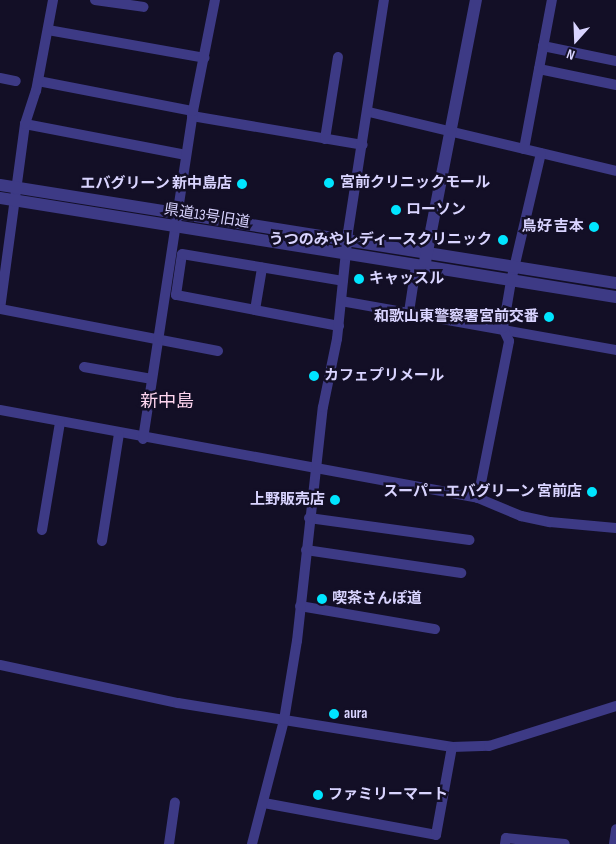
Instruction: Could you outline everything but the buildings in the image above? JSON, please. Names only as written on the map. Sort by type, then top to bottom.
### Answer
[{"type":"street","points":[[53,0],[38,81],[25,124],[14,194],[0,309],[218,351]]},
{"type":"street","points":[[95,0],[144,7]]},
{"type":"street","points":[[143,438],[186,155],[215,0]]},
{"type":"street","points":[[252,844],[284,720],[300,606],[323,407],[338,326],[346,248],[369,112],[384,0]]},
{"type":"street","points":[[409,312],[452,132],[476,0]]},
{"type":"street","points":[[524,149],[552,0]]},
{"type":"street","points":[[48,30],[205,58]]},
{"type":"street","points":[[543,46],[616,61]]},
{"type":"street","points":[[325,138],[338,57]]},
{"type":"street","points":[[539,69],[616,85]]},
{"type":"street","points":[[0,78],[16,80]]},
{"type":"street","points":[[38,81],[363,145]]},
{"type":"street","points":[[369,112],[616,171]]},
{"type":"street","points":[[25,124],[186,155]]},
{"type":"street","points":[[478,498],[509,341],[503,328],[511,281],[541,153]]},
{"type":"street","name":"県道13号旧道","points":[[0,185],[14,194],[175,228],[346,248]]},
{"type":"street","name":"県道13号旧道","points":[[0,198],[14,194],[177,214],[511,281],[616,297]]},
{"type":"street","points":[[338,326],[176,295],[182,254],[343,281]]},
{"type":"street","name":"県道13号旧道","points":[[422,262],[514,267],[616,283]]},
{"type":"street","points":[[255,310],[262,268]]},
{"type":"street","points":[[341,300],[616,350]]},
{"type":"street","points":[[84,367],[152,379]]},
{"type":"street","points":[[0,410],[119,434],[478,498],[521,516],[616,528]]},
{"type":"street","points":[[42,530],[60,422]]},
{"type":"street","points":[[102,541],[119,434]]},
{"type":"street","points":[[309,518],[470,540]]},
{"type":"street","points":[[306,550],[461,573]]},
{"type":"street","points":[[300,606],[435,629]]},
{"type":"street","points":[[0,665],[178,703],[452,747],[489,746],[616,706]]},
{"type":"street","points":[[264,803],[436,840],[452,747]]},
{"type":"street","points":[[172,843],[175,802]]},
{"type":"street","points":[[614,844],[616,829]]},
{"type":"street","points":[[505,844],[506,838],[564,844]]},
{"type":"place","name":"宮前クリニックモール","points":[[329,183]]},
{"type":"place","name":"エバグリーン 新中島店","points":[[242,184]]},
{"type":"place","name":"ローソン","points":[[396,210]]},
{"type":"place","name":"鳥好 吉本","points":[[594,227]]},
{"type":"place","name":"うつのみやレディースクリニック","points":[[503,240]]},
{"type":"place","name":"キャッスル","points":[[359,279]]},
{"type":"place","name":"和歌山東警察署宮前交番","points":[[549,317]]},
{"type":"place","name":"カフェプリメール","points":[[314,376]]},
{"type":"place","name":"スーパー エバグリーン 宮前店","points":[[592,492]]},
{"type":"place","name":"上野販売店","points":[[335,500]]},
{"type":"place","name":"喫茶さんぽ道","points":[[322,599]]},
{"type":"place","name":"aura","points":[[334,714]]},
{"type":"place","name":"ファミリーマート","points":[[318,795]]},
{"type":"district","name":"新中島","points":[[167,402]]}]
